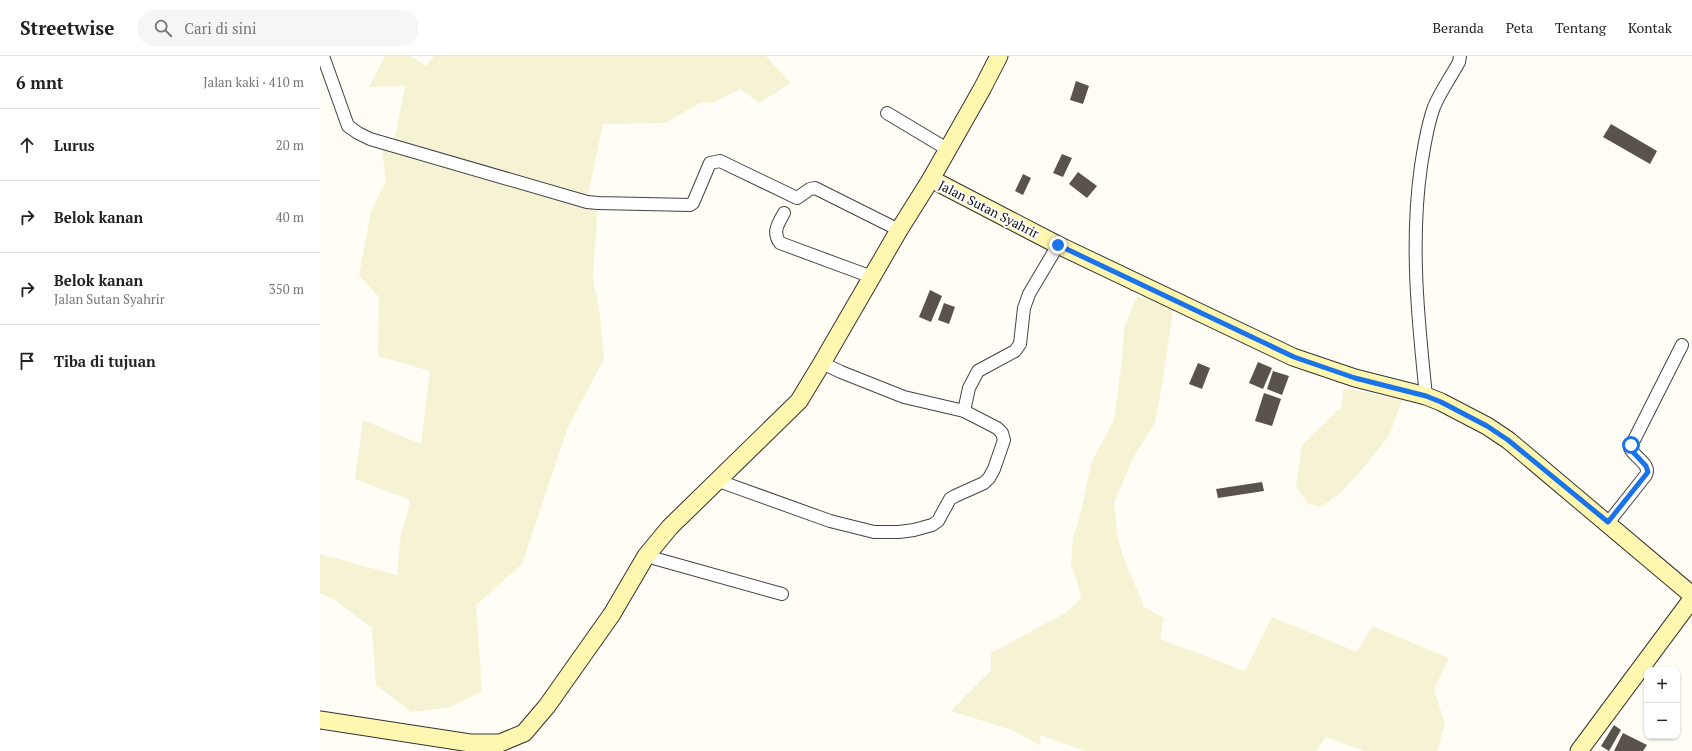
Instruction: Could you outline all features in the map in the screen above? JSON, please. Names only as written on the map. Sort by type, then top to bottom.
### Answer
[{"type":"street","points":[[323,56],[348,126],[370,139],[587,202],[598,203],[690,205],[693,203],[710,163],[720,161],[797,198],[810,189],[815,188],[899,230]]},
{"type":"street","points":[[320,720],[470,743],[500,743],[524,733],[547,706],[612,614],[646,556],[670,527],[716,480],[799,401],[930,179],[982,89],[999,56]]},
{"type":"street","points":[[1426,396],[1416,292],[1417,192],[1424,146],[1434,106],[1459,62],[1460,56]]},
{"type":"street","points":[[887,113],[947,149]]},
{"type":"street","name":"Jalan Sutan Syahrir","points":[[930,179],[1058,245],[1294,357],[1355,378],[1426,396],[1481,422],[1508,440],[1608,522],[1692,595]]},
{"type":"street","points":[[784,213],[775,230],[776,237],[780,243],[872,277]]},
{"type":"street","points":[[964,411],[969,388],[978,371],[1015,351],[1020,344],[1024,308],[1029,294],[1058,245]]},
{"type":"street","points":[[1608,522],[1648,472],[1646,466],[1630,448],[1682,344]]},
{"type":"street","points":[[716,480],[830,521],[874,532],[914,530],[932,525],[938,521],[950,500],[960,493],[984,483],[990,478],[1004,440],[1002,433],[997,428],[964,411],[904,397],[822,363]]},
{"type":"street","points":[[646,556],[782,594]]},
{"type":"street","points":[[1579,751],[1692,599]]},
{"type":"shaded area","points":[[385,56],[410,56],[426,66],[434,56],[766,56],[791,83],[759,103],[740,89],[713,103],[702,102],[665,123],[603,124],[587,200],[598,203],[593,278],[600,315],[604,359],[568,427],[522,564],[476,605],[482,691],[451,707],[411,712],[376,685],[372,628],[336,601],[320,593],[320,554],[397,575],[401,533],[410,500],[355,479],[363,420],[421,444],[430,371],[378,356],[379,297],[359,275],[371,211],[386,181],[382,150],[393,146],[405,86],[369,87]]},
{"type":"shaded area","points":[[1137,297],[1174,303],[1155,423],[1133,458],[1114,503],[1118,539],[1123,556],[1144,607],[1164,618],[1160,639],[1245,671],[1272,617],[1357,652],[1372,626],[1449,658],[1434,689],[1445,724],[1437,751],[1364,751],[1326,737],[1316,751],[1086,751],[1040,735],[1041,746],[1012,730],[951,711],[991,670],[991,653],[1065,613],[1081,599],[1077,580],[1071,565],[1073,538],[1081,512],[1091,463],[1114,420],[1122,360],[1124,327]]},
{"type":"shaded area","points":[[1344,388],[1402,400],[1389,436],[1359,473],[1339,494],[1321,507],[1308,504],[1296,487],[1302,445],[1341,407]]},
{"type":"building","points":[[1076,81],[1089,86],[1083,104],[1070,100]]},
{"type":"building","points":[[1611,124],[1657,151],[1650,164],[1603,137]]},
{"type":"building","points":[[1062,154],[1072,158],[1063,177],[1053,173]]},
{"type":"building","points":[[1078,172],[1097,186],[1087,198],[1069,184]]},
{"type":"building","points":[[1023,174],[1031,178],[1023,195],[1015,191]]},
{"type":"building","points":[[930,290],[942,296],[931,322],[919,317]]},
{"type":"building","points":[[944,303],[955,307],[949,324],[938,320]]},
{"type":"building","points":[[1258,362],[1272,368],[1263,389],[1249,383]]},
{"type":"building","points":[[1198,363],[1210,368],[1202,389],[1189,384]]},
{"type":"building","points":[[1273,371],[1289,376],[1282,395],[1267,389]]},
{"type":"building","points":[[1264,393],[1281,399],[1272,426],[1255,421]]},
{"type":"building","points":[[1262,482],[1264,491],[1218,498],[1216,489]]},
{"type":"building","points":[[1614,725],[1621,730],[1609,751],[1601,746]]},
{"type":"building","points":[[1623,733],[1647,745],[1643,751],[1614,751]]},
{"type":"route","points":[[1058,245],[1294,357],[1355,378],[1426,396],[1441,402],[1487,426],[1508,440],[1608,522],[1648,472],[1646,466],[1630,448],[1631,445]]}]
